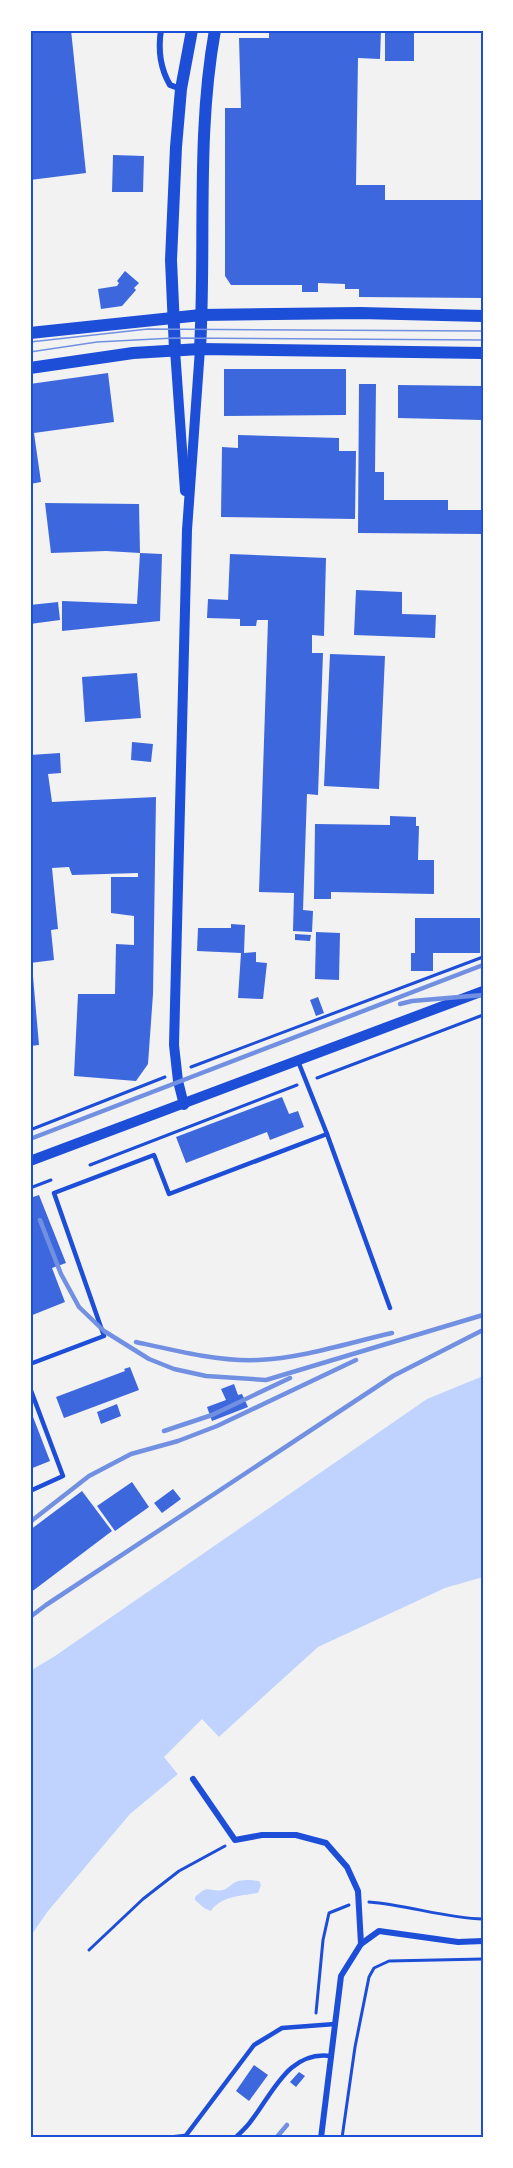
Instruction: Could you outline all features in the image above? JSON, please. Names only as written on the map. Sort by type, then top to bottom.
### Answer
[{"type":"main road","points":[[175,350],[171,260],[181,89],[192,30]]},
{"type":"main road","points":[[200,349],[203,127],[214,30]]},
{"type":"main road","points":[[30,333],[201,315],[360,313],[483,316]]},
{"type":"main road","points":[[30,368],[133,353],[200,349],[483,353]]},
{"type":"street","points":[[161,30],[160,62],[170,85],[181,89]]},
{"type":"street","points":[[184,1105],[174,1045],[187,530],[200,349]]},
{"type":"street","points":[[175,350],[187,530]]},
{"type":"street","points":[[30,1161],[483,991]]},
{"type":"street","points":[[193,1779],[235,1840],[262,1835],[296,1835],[326,1843],[347,1866],[358,1891],[361,1944]]},
{"type":"street","points":[[321,2138],[341,1976],[361,1944],[379,1931],[458,1942],[483,1941]]},
{"type":"lane","points":[[298,1061],[390,1308]]},
{"type":"lane","points":[[30,1364],[104,1336],[54,1193],[154,1155],[169,1194],[327,1134]]},
{"type":"lane","points":[[30,1388],[63,1476],[30,1491]]},
{"type":"lane","points":[[167,2138],[185,2137],[255,2045],[282,2028],[335,2024]]},
{"type":"lane","points":[[235,2138],[252,2121],[280,2079],[295,2063],[319,2054],[331,2056]]},
{"type":"path","points":[[30,1130],[483,957]]},
{"type":"path","points":[[85,1167],[483,1015]]},
{"type":"path","points":[[30,1188],[52,1180]]},
{"type":"path","points":[[89,1950],[143,1899],[178,1871],[235,1840]]},
{"type":"path","points":[[342,2138],[355,2047],[369,1977],[374,1968],[389,1961],[483,1959]]},
{"type":"water","points":[[483,1376],[483,1577],[445,1588],[318,1647],[178,1774],[130,1814],[48,1911],[30,1937],[30,1671],[427,1399]]},
{"type":"water","points":[[238,1881],[259,1881],[261,1885],[258,1893],[220,1902],[211,1911],[195,1900],[195,1897],[204,1890],[223,1890]]},
{"type":"pier","points":[[202,1719],[221,1739],[180,1777],[164,1757]]},
{"type":"building","points":[[71,30],[86,173],[30,180],[30,31]]},
{"type":"building","points":[[269,30],[381,30],[380,59],[358,58],[356,185],[385,185],[385,200],[483,200],[483,298],[359,297],[359,289],[345,289],[345,284],[318,283],[318,292],[302,292],[302,285],[231,285],[225,276],[225,108],[241,108],[239,38],[269,38]]},
{"type":"building","points":[[385,30],[414,30],[414,61],[385,61]]},
{"type":"building","points":[[113,155],[144,156],[143,192],[112,192]]},
{"type":"building","points":[[125,271],[139,283],[134,288],[136,290],[122,306],[101,309],[98,289],[117,286],[119,283],[117,281]]},
{"type":"building","points":[[224,369],[346,369],[346,415],[224,416]]},
{"type":"building","points":[[108,373],[114,422],[34,433],[41,482],[30,484],[30,384]]},
{"type":"building","points":[[359,384],[376,384],[375,472],[384,472],[384,500],[448,500],[448,510],[483,510],[483,534],[358,533]]},
{"type":"building","points":[[398,385],[482,386],[482,420],[398,418]]},
{"type":"building","points":[[238,435],[339,438],[339,451],[356,451],[355,519],[221,517],[222,447],[238,448]]},
{"type":"building","points":[[45,503],[139,504],[140,553],[106,551],[51,553]]},
{"type":"building","points":[[140,553],[162,554],[160,621],[62,631],[62,601],[137,604]]},
{"type":"building","points":[[230,554],[326,558],[324,636],[312,635],[312,653],[323,653],[318,795],[307,794],[303,910],[313,911],[312,932],[293,931],[294,893],[259,892],[268,620],[257,620],[256,626],[240,626],[240,619],[207,618],[208,599],[228,600]]},
{"type":"building","points":[[356,590],[402,592],[402,614],[436,615],[435,638],[354,635]]},
{"type":"building","points":[[58,602],[60,620],[30,624],[30,605]]},
{"type":"building","points":[[330,654],[385,656],[379,789],[324,786]]},
{"type":"building","points":[[137,673],[141,718],[85,722],[82,677]]},
{"type":"building","points":[[132,742],[153,744],[151,762],[131,760]]},
{"type":"building","points":[[60,753],[61,773],[48,774],[52,802],[156,797],[153,994],[148,1064],[136,1081],[74,1076],[78,994],[115,994],[116,944],[134,945],[134,916],[111,913],[111,877],[138,877],[138,873],[72,875],[69,867],[52,868],[58,929],[51,930],[54,960],[30,963],[30,755]]},
{"type":"building","points":[[390,816],[416,817],[416,826],[419,826],[418,860],[434,860],[434,894],[331,892],[331,899],[314,899],[315,824],[390,825]]},
{"type":"building","points":[[415,918],[480,918],[480,953],[433,953],[433,971],[411,971],[411,953],[415,953]]},
{"type":"building","points":[[231,924],[245,925],[244,953],[256,952],[256,962],[267,963],[263,999],[238,998],[241,953],[197,951],[198,928],[231,928]]},
{"type":"building","points":[[316,932],[340,933],[339,980],[315,979]]},
{"type":"building","points":[[295,934],[311,935],[310,941],[295,940]]},
{"type":"building","points":[[30,965],[32,965],[39,1045],[30,1046]]},
{"type":"building","points":[[318,997],[324,1013],[316,1016],[310,1000]]},
{"type":"building","points":[[282,1097],[289,1114],[298,1111],[304,1127],[270,1140],[267,1132],[186,1163],[176,1137]]},
{"type":"building","points":[[39,1195],[66,1263],[52,1268],[65,1302],[30,1316],[30,1198]]},
{"type":"building","points":[[130,1367],[139,1390],[64,1418],[56,1397],[125,1371],[124,1369]]},
{"type":"building","points":[[234,1384],[238,1395],[242,1394],[248,1407],[212,1421],[207,1407],[226,1400],[221,1389]]},
{"type":"building","points":[[117,1404],[121,1416],[101,1424],[97,1412]]},
{"type":"building","points":[[30,1409],[50,1461],[30,1469]]},
{"type":"building","points":[[132,1482],[149,1507],[115,1531],[97,1506]]},
{"type":"building","points":[[173,1489],[181,1499],[162,1513],[154,1503]]},
{"type":"building","points":[[82,1491],[112,1531],[30,1593],[30,1530]]},
{"type":"building","points":[[254,2065],[268,2075],[249,2101],[236,2091]]},
{"type":"building","points":[[299,2072],[305,2076],[296,2087],[290,2082]]},
{"type":"tram line","points":[[30,342],[148,329],[483,331]]},
{"type":"tram line","points":[[30,352],[97,342],[174,338],[483,340]]},
{"type":"railway","points":[[30,1139],[483,965]]},
{"type":"railway","points":[[400,1004],[483,995]]},
{"type":"railway","points":[[40,1220],[61,1274],[79,1307],[104,1331],[149,1359],[174,1369],[206,1376],[266,1380],[483,1315]]},
{"type":"railway","points":[[30,1617],[393,1376],[483,1330]]},
{"type":"railway","points":[[136,1342],[213,1357],[258,1360],[309,1353],[392,1333]]},
{"type":"railway","points":[[30,1522],[89,1476],[131,1454],[178,1441],[217,1426],[356,1360]]},
{"type":"railway","points":[[164,1431],[212,1415],[290,1378]]},
{"type":"railway","points":[[276,2138],[287,2125]]}]
